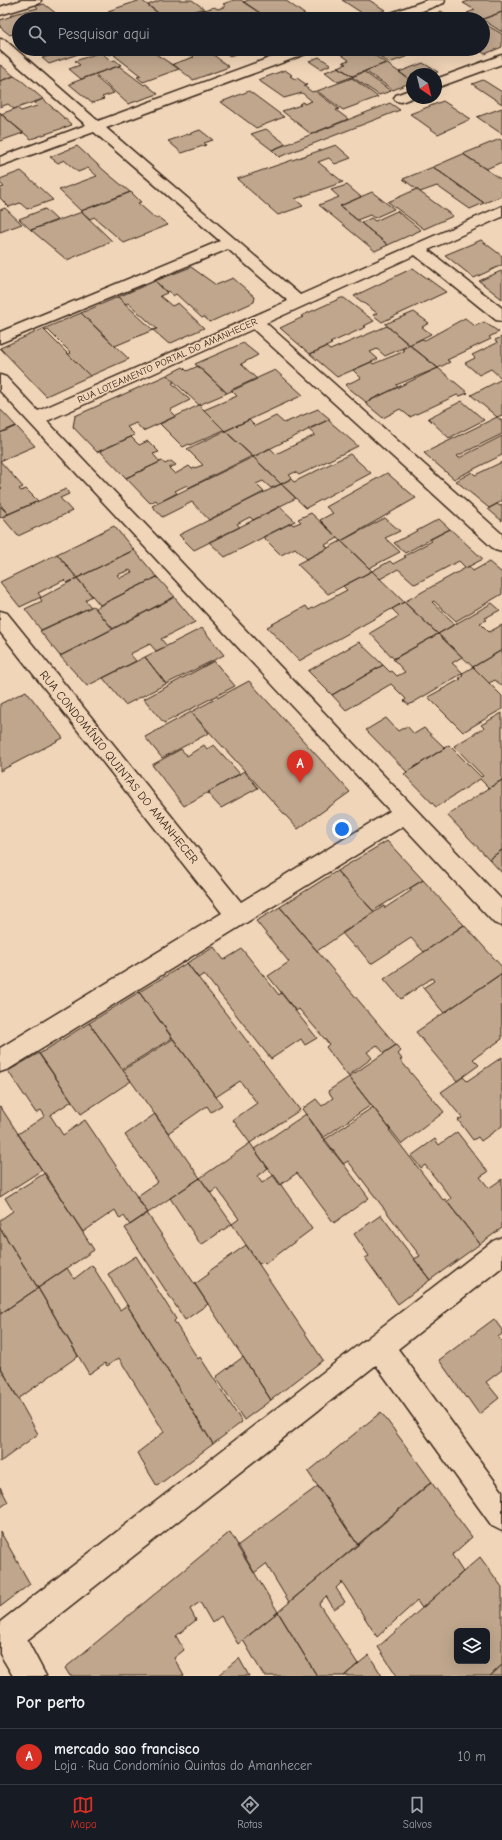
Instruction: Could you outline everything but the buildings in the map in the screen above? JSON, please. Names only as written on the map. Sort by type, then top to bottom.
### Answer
[{"type":"street","points":[[0,11],[35,0]]},
{"type":"street","points":[[407,12],[439,0]]},
{"type":"street","points":[[0,42],[12,52]]},
{"type":"street","points":[[16,56],[299,302]]},
{"type":"street","points":[[0,162],[287,56]]},
{"type":"street","points":[[442,82],[502,59]]},
{"type":"street","name":"RUA LOTEAMENTO PORTAL DO AMANHECER","points":[[36,419],[502,211]]},
{"type":"street","points":[[0,338],[231,242]]},
{"type":"street","points":[[417,249],[502,316]]},
{"type":"street","points":[[254,321],[502,545]]},
{"type":"street","points":[[0,380],[502,916]]},
{"type":"street","name":"RUA CONDOMÍNIO QUINTAS DO AMANHECER","points":[[0,618],[238,916]]},
{"type":"street","points":[[0,1061],[406,813]]},
{"type":"street","points":[[30,1676],[8,1636],[502,1250]]},
{"type":"street","points":[[379,1346],[502,1516]]},
{"type":"place","name":"mercado sao francisco","points":[[300,783]]}]
